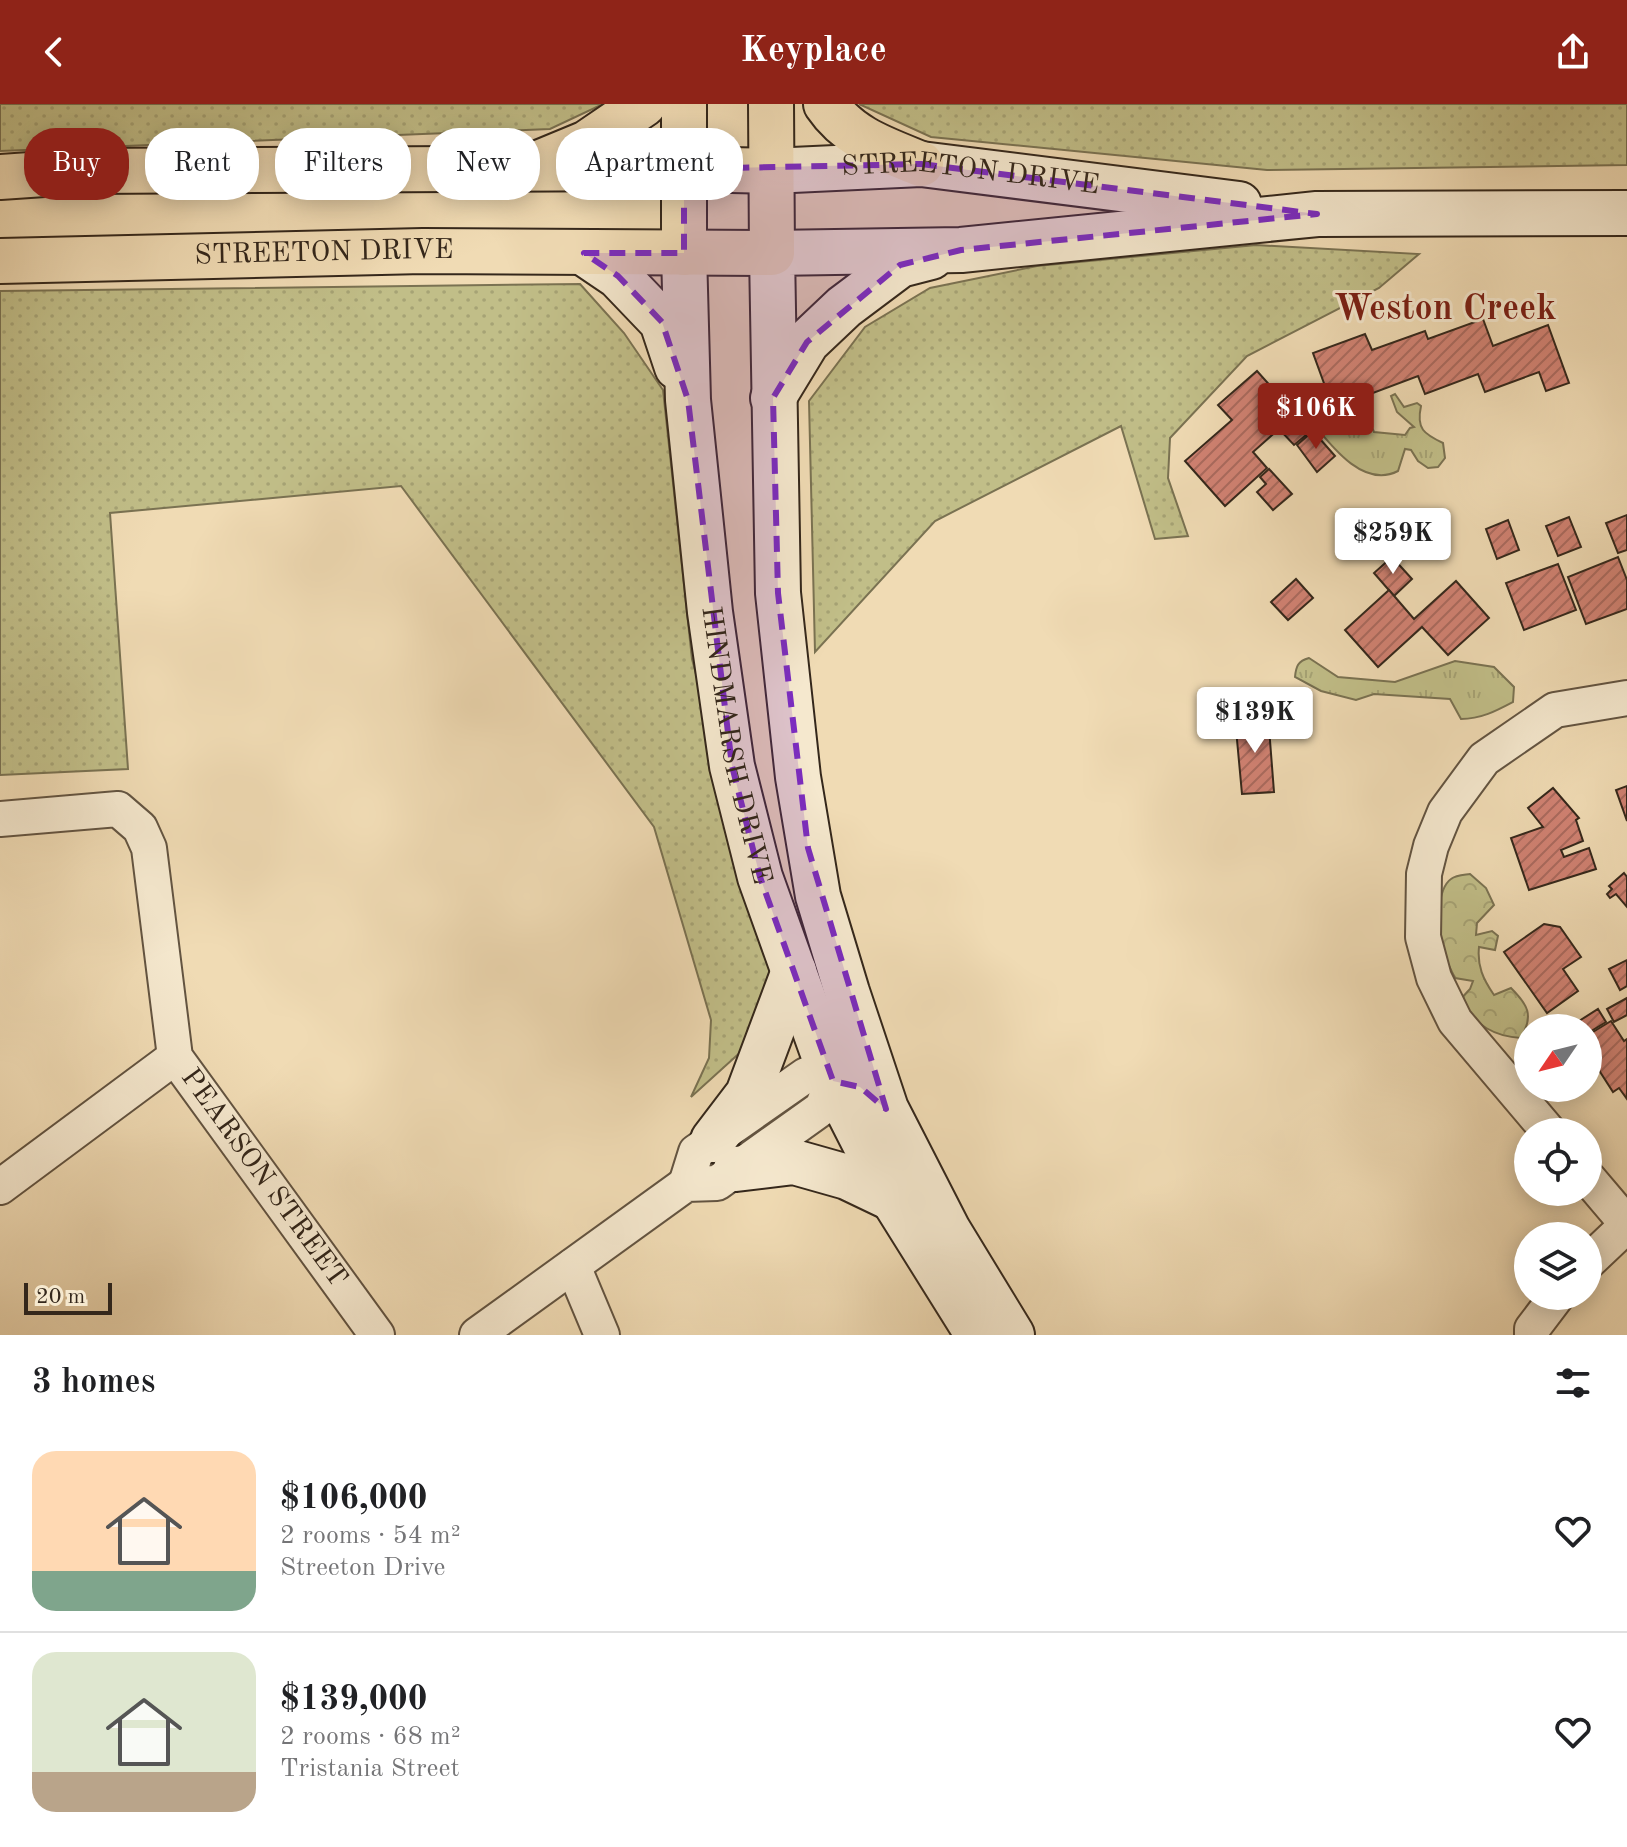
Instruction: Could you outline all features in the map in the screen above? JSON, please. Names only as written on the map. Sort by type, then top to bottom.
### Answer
[{"type":"main road","points":[[540,162],[587,143],[644,104]]},
{"type":"main road","name":"HINDMARSH DRIVE","points":[[684,104],[684,128]]},
{"type":"main road","name":"HINDMARSH DRIVE","points":[[771,104],[778,593],[798,777],[818,896],[886,1109],[948,1230],[1012,1335]]},
{"type":"main road","points":[[826,104],[864,141],[921,164]]},
{"type":"main road","name":"STREETON DRIVE","points":[[743,170],[921,164],[1317,214]]},
{"type":"main road","name":"STREETON DRIVE","points":[[0,177],[101,171],[427,170]]},
{"type":"main road","name":"HINDMARSH DRIVE","points":[[684,200],[688,400],[710,612],[732,766],[760,877],[833,1081],[893,1199],[978,1335]]},
{"type":"main road","name":"STREETON DRIVE","points":[[0,261],[423,251],[772,253],[961,250],[1317,214],[1627,213]]},
{"type":"main road","points":[[773,398],[807,342],[844,307],[900,265],[961,250]]},
{"type":"main road","points":[[584,253],[618,276],[662,322],[688,400]]},
{"type":"main road","points":[[794,971],[724,1155],[794,1162],[847,1177],[893,1199]]},
{"type":"street","points":[[1537,1118],[1455,1021],[1434,978],[1423,937],[1424,874],[1445,812],[1484,759],[1555,710],[1627,698]]},
{"type":"street","name":"PEARSON STREET","points":[[0,819],[118,809],[140,828],[149,848],[175,1057],[377,1335]]},
{"type":"street","points":[[477,1335],[686,1184],[717,1183],[724,1155],[822,1108],[833,1081],[848,1060],[819,946],[818,896]]},
{"type":"street","points":[[0,1187],[175,1057]]},
{"type":"street","points":[[833,1081],[860,1087],[877,1097],[886,1109]]},
{"type":"street","points":[[1602,1195],[1627,1224],[1602,1248]]},
{"type":"street","points":[[573,1266],[602,1335]]},
{"type":"street","points":[[1526,1333],[1545,1310]]},
{"type":"highlighted area","points":[[921,164],[1317,214],[961,250],[900,265],[807,342],[773,398],[778,593],[808,848],[886,1109],[860,1087],[833,1081],[760,877],[732,766],[688,400],[662,322],[618,276],[584,253],[684,253],[684,169]]},
{"type":"green space","points":[[0,104],[603,104],[550,129],[427,128],[427,134],[411,135],[411,128],[275,128],[275,140],[259,141],[259,128],[145,128],[145,145],[129,146],[129,128],[24,128],[24,150],[0,151]]},
{"type":"green space","points":[[859,104],[1627,104],[1627,165],[1267,170],[931,137]]},
{"type":"green space","points":[[1256,245],[1419,254],[1379,288],[1247,356],[1170,438],[1168,478],[1188,536],[1155,539],[1121,426],[935,521],[815,652],[809,401],[865,327],[930,288],[1037,266]]},
{"type":"green space","points":[[580,284],[624,333],[663,390],[692,659],[786,1011],[691,1097],[709,1058],[711,1020],[654,827],[401,486],[110,513],[128,769],[0,775],[0,291]]},
{"type":"green space","points":[[1395,394],[1404,407],[1417,403],[1421,406],[1423,430],[1443,443],[1445,458],[1438,467],[1428,468],[1418,461],[1411,450],[1405,449],[1398,471],[1384,475],[1371,474],[1346,460],[1307,416],[1308,409],[1320,402],[1361,398],[1374,432],[1405,435],[1414,427],[1397,412],[1391,396]]},
{"type":"green space","points":[[1309,658],[1338,677],[1395,682],[1455,661],[1494,667],[1514,687],[1513,702],[1482,716],[1461,719],[1450,699],[1374,694],[1356,700],[1321,691],[1295,677],[1298,664]]},
{"type":"green space","points":[[1470,874],[1486,888],[1494,905],[1477,923],[1476,935],[1492,931],[1498,936],[1495,950],[1479,947],[1479,960],[1494,995],[1511,988],[1525,1005],[1528,1014],[1514,1014],[1514,1037],[1486,1028],[1457,1003],[1473,981],[1455,978],[1440,942],[1438,927],[1443,891],[1455,877]]},
{"type":"building","points":[[1483,319],[1493,346],[1548,325],[1569,383],[1546,391],[1539,372],[1485,392],[1478,374],[1425,394],[1418,376],[1333,408],[1313,353],[1365,334],[1372,350],[1425,331],[1428,339]]},
{"type":"building","points":[[1257,371],[1311,431],[1294,445],[1279,429],[1253,452],[1267,468],[1225,506],[1185,461],[1232,420],[1218,405]]},
{"type":"building","points":[[1313,431],[1335,456],[1317,472],[1297,445]]},
{"type":"building","points":[[1269,469],[1292,494],[1273,510],[1257,492],[1266,484],[1260,477]]},
{"type":"building","points":[[1627,515],[1627,550],[1618,553],[1606,523]]},
{"type":"building","points":[[1569,517],[1581,547],[1558,556],[1546,526]]},
{"type":"building","points":[[1508,520],[1519,550],[1497,559],[1486,529]]},
{"type":"building","points":[[1392,557],[1412,579],[1394,596],[1374,573]]},
{"type":"building","points":[[1618,557],[1627,580],[1627,609],[1586,624],[1568,577]]},
{"type":"building","points":[[1558,564],[1576,610],[1524,630],[1506,583]]},
{"type":"building","points":[[1296,579],[1313,598],[1288,620],[1271,602]]},
{"type":"building","points":[[1456,581],[1489,618],[1448,655],[1422,627],[1378,667],[1345,630],[1389,590],[1414,619]]},
{"type":"building","points":[[1268,715],[1274,792],[1242,794],[1235,718]]},
{"type":"building","points":[[1627,786],[1627,821],[1616,790]]},
{"type":"building","points":[[1553,788],[1579,818],[1576,820],[1583,841],[1561,850],[1564,857],[1589,848],[1596,869],[1529,890],[1511,838],[1543,827],[1528,808]]},
{"type":"building","points":[[1624,873],[1627,877],[1627,907],[1616,894],[1610,898],[1607,894],[1612,889],[1609,886]]},
{"type":"building","points":[[1544,924],[1560,927],[1581,957],[1563,969],[1578,991],[1547,1013],[1504,952]]},
{"type":"building","points":[[1627,960],[1627,986],[1620,990],[1609,969]]},
{"type":"building","points":[[1627,998],[1627,1015],[1614,1022],[1607,1009]]},
{"type":"building","points":[[1611,1021],[1624,1041],[1627,1039],[1627,1099],[1619,1088],[1613,1092],[1602,1075],[1602,1026]]},
{"type":"district","name":"Weston Creek","points":[[1445,310]]}]
